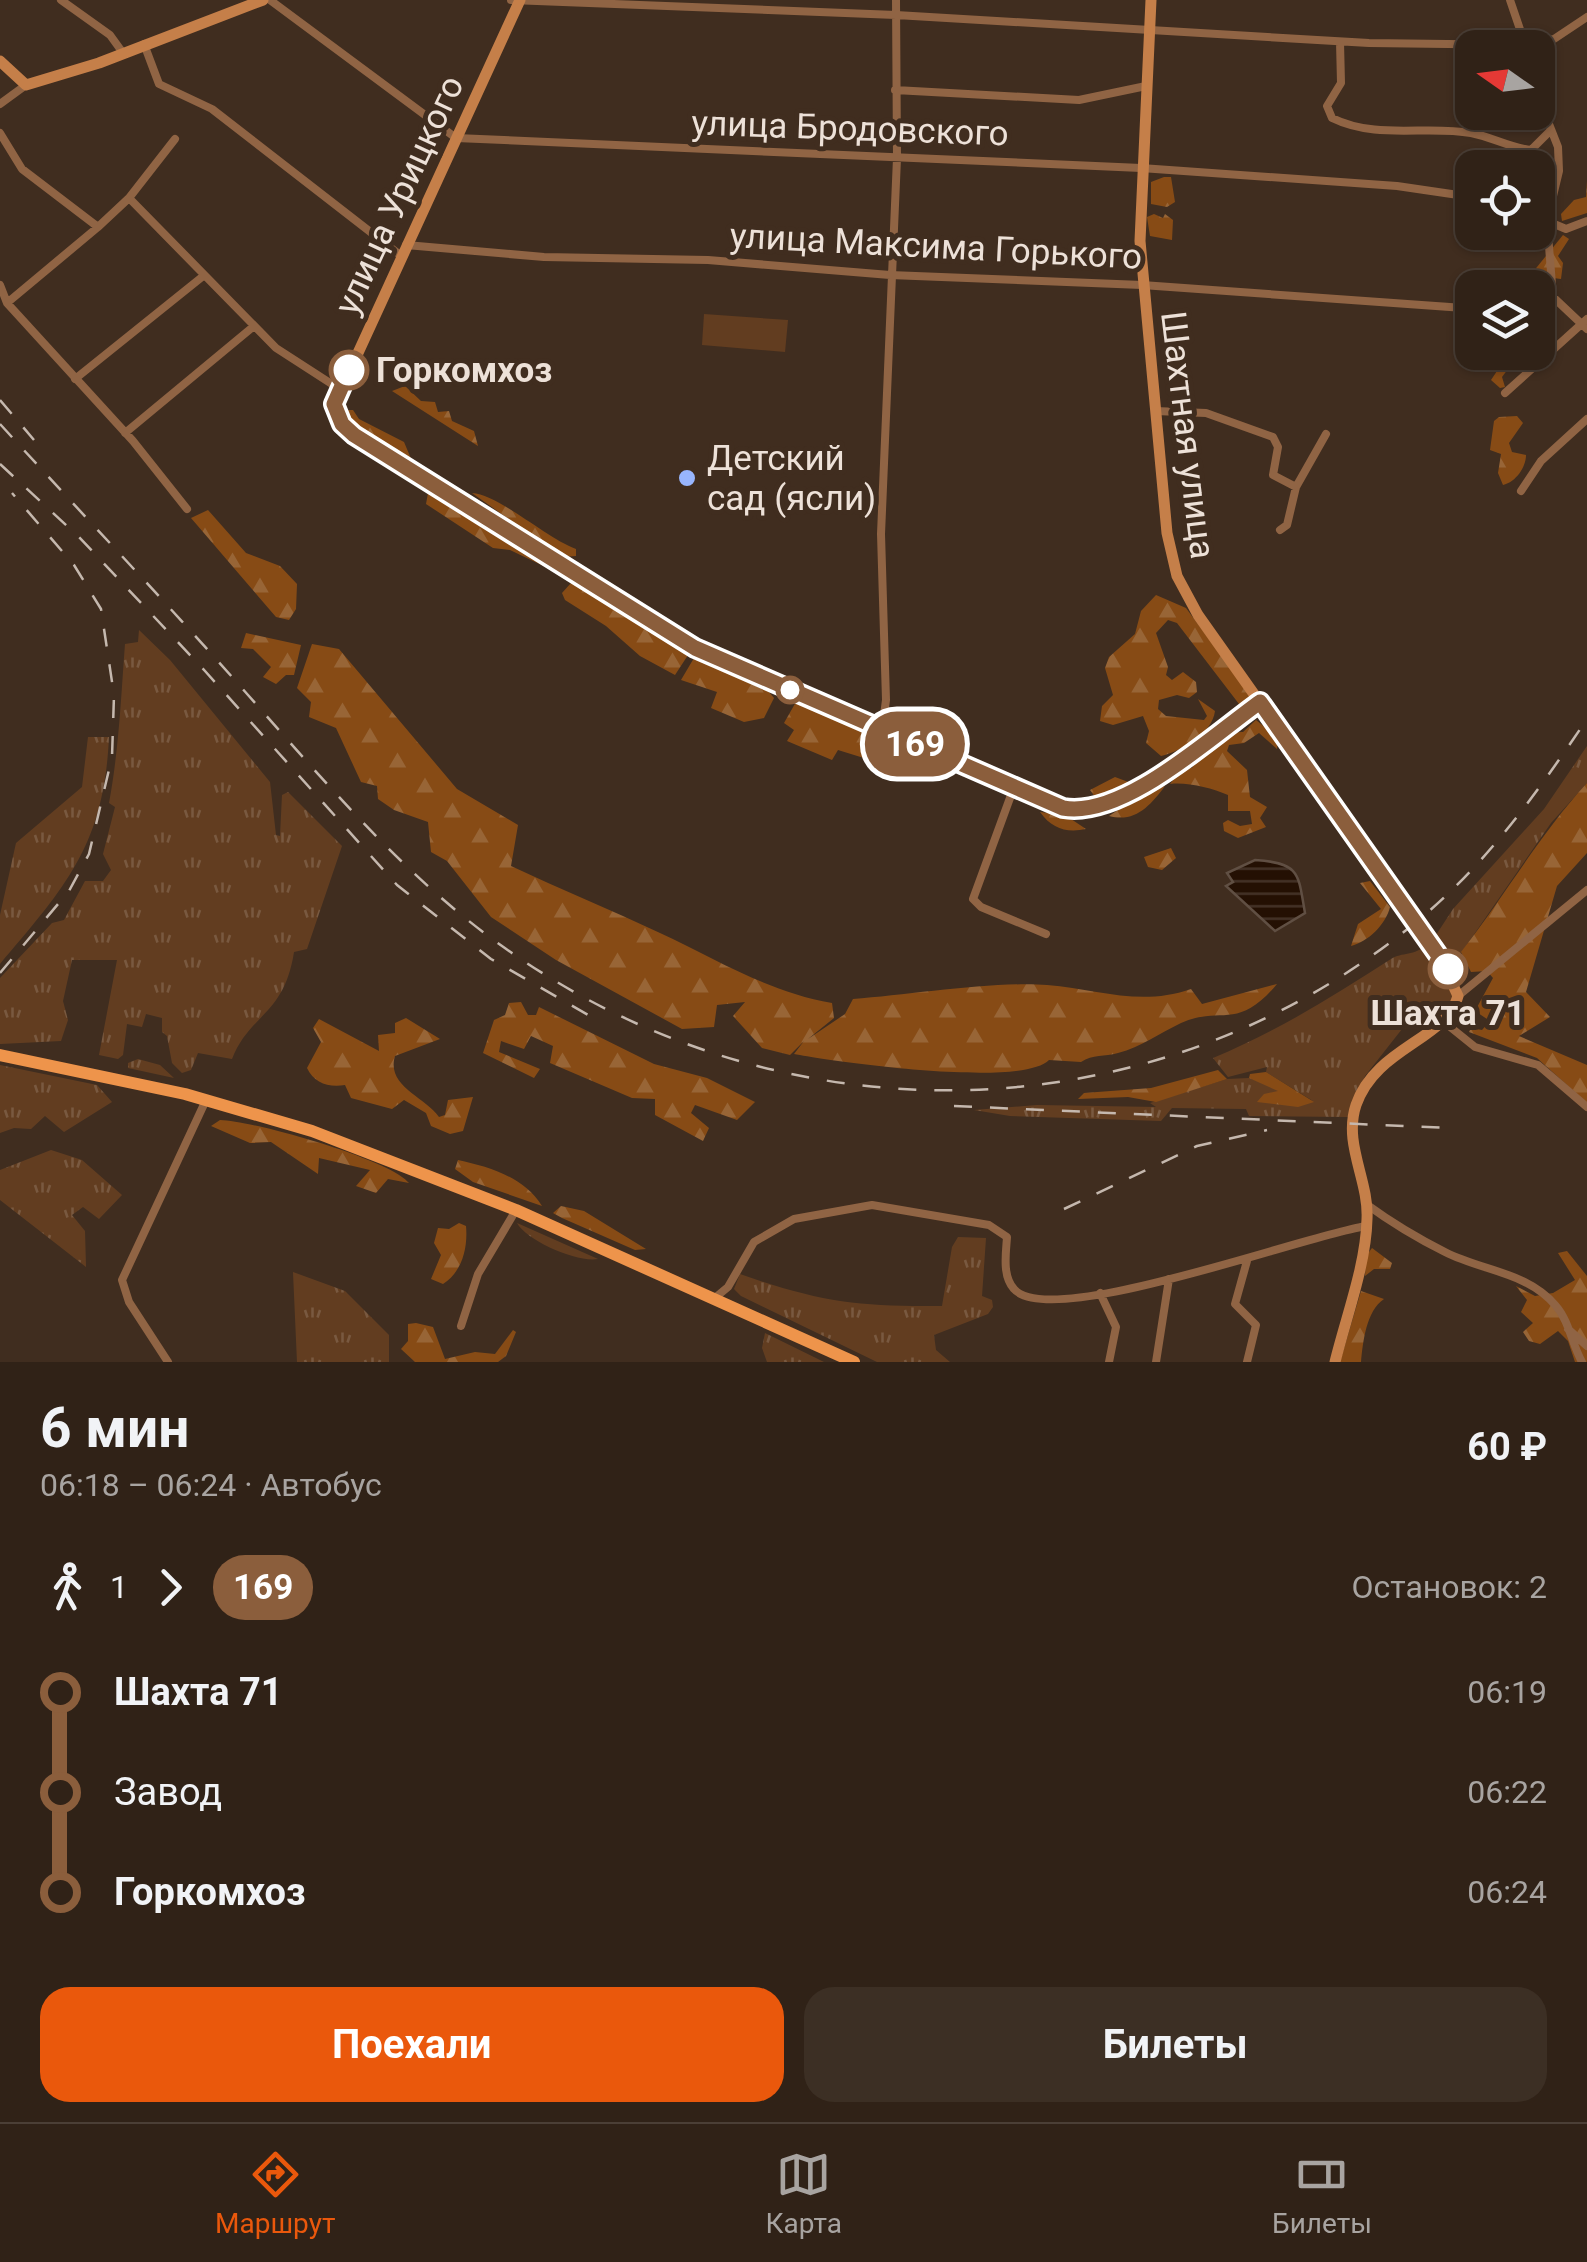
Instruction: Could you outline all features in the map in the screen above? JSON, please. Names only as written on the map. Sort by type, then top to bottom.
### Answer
[{"type":"main road","points":[[0,1055],[206,1100],[328,1137],[516,1210],[854,1362]]},
{"type":"street","points":[[61,0],[110,35],[123,53]]},
{"type":"street","points":[[0,104],[26,85],[266,0],[456,138]]},
{"type":"street","points":[[896,0],[897,158],[882,516],[886,700],[882,730],[1063,808],[1083,812],[1136,790],[1260,702]]},
{"type":"street","name":"Шахтная улица","points":[[1151,0],[1141,168],[1142,286],[1167,533],[1178,576],[1198,614],[1448,969],[1458,996]]},
{"type":"street","points":[[1510,0],[1521,30]]},
{"type":"street","points":[[517,1],[896,15],[1340,42],[1455,44]]},
{"type":"street","name":"улица Урицкого","points":[[517,1],[340,390],[336,414],[354,435],[695,648],[882,730]]},
{"type":"street","points":[[1555,38],[1587,17]]},
{"type":"street","points":[[1340,42],[1341,83],[1327,106],[1332,118],[1371,130],[1474,134],[1531,150],[1549,132],[1558,148],[1555,187]]},
{"type":"street","points":[[144,44],[159,84],[212,109],[403,250]]},
{"type":"street","points":[[0,61],[26,85]]},
{"type":"street","points":[[895,90],[1079,100],[1146,86]]},
{"type":"street","points":[[0,133],[22,169],[98,227]]},
{"type":"street","name":"улица Бродовского","points":[[456,138],[1141,168],[1397,186],[1455,195]]},
{"type":"street","points":[[7,303],[129,198],[176,139]]},
{"type":"street","points":[[129,198],[202,277],[276,348],[340,390]]},
{"type":"street","points":[[1555,222],[1566,229],[1587,220]]},
{"type":"street","name":"улица Максима Горького","points":[[403,250],[708,260],[890,275],[1142,286],[1455,307]]},
{"type":"street","points":[[1506,393],[1585,324],[1553,297],[1550,250]]},
{"type":"street","points":[[75,379],[202,277]]},
{"type":"street","points":[[0,285],[7,303],[125,433],[187,509]]},
{"type":"street","points":[[125,433],[254,326]]},
{"type":"street","points":[[1155,411],[1206,413],[1273,437],[1278,446],[1273,475],[1296,487]]},
{"type":"street","points":[[1520,491],[1541,461],[1587,419]]},
{"type":"street","points":[[1280,530],[1287,524],[1296,487],[1326,434]]},
{"type":"street","points":[[1014,788],[973,899],[980,907],[1046,934]]},
{"type":"street","points":[[1335,1362],[1367,1226],[1352,1142],[1357,1101],[1382,1063],[1444,1022],[1454,1011],[1458,996],[1587,890]]},
{"type":"street","points":[[1444,1022],[1474,1047],[1538,1065],[1587,1107]]},
{"type":"street","points":[[168,1362],[129,1302],[122,1280],[206,1100]]},
{"type":"street","points":[[716,1298],[728,1287],[754,1242],[778,1226],[872,1204],[989,1225],[1006,1236],[1007,1274],[1014,1290],[1031,1299],[1100,1293],[1168,1279],[1367,1226]]},
{"type":"street","points":[[1366,1204],[1407,1234],[1469,1262],[1493,1267],[1543,1293],[1556,1306],[1582,1362]]},
{"type":"street","points":[[461,1326],[478,1274],[516,1210]]},
{"type":"street","points":[[1246,1261],[1234,1304],[1256,1325],[1247,1362]]},
{"type":"street","points":[[1156,1362],[1168,1279]]},
{"type":"street","points":[[1100,1293],[1116,1328],[1110,1362]]},
{"type":"street","points":[[1567,1327],[1587,1346]]},
{"type":"green space","points":[[1171,177],[1175,202],[1167,207],[1151,204],[1151,182]]},
{"type":"green space","points":[[1587,181],[1587,213],[1562,221],[1561,214],[1574,200],[1586,197]]},
{"type":"green space","points":[[1154,214],[1163,218],[1165,214],[1173,220],[1172,240],[1150,236],[1147,217]]},
{"type":"green space","points":[[1563,235],[1569,239],[1558,256],[1563,263],[1561,279],[1555,278],[1555,270],[1535,270],[1555,250]]},
{"type":"green space","points":[[704,314],[788,320],[785,352],[702,345]]},
{"type":"green space","points":[[1498,370],[1507,370],[1502,377],[1505,387],[1500,388],[1491,380]]},
{"type":"green space","points":[[405,386],[421,401],[435,402],[438,412],[449,411],[452,421],[474,431],[478,446],[392,391]]},
{"type":"green space","points":[[340,410],[353,410],[359,419],[404,442],[412,461],[350,426]]},
{"type":"green space","points":[[1517,416],[1523,423],[1509,443],[1512,452],[1526,455],[1526,460],[1516,477],[1503,485],[1498,473],[1501,454],[1490,450],[1494,421]]},
{"type":"green space","points":[[428,493],[448,501],[555,567],[554,571],[510,550],[493,548],[426,504]]},
{"type":"green space","points":[[472,493],[495,501],[576,549],[576,556],[562,557]]},
{"type":"green space","points":[[208,510],[246,553],[280,566],[297,584],[296,609],[289,620],[276,617],[191,518]]},
{"type":"green space","points":[[571,583],[690,652],[675,675],[640,656],[606,626],[565,600],[562,593]]},
{"type":"green space","points":[[1156,595],[1186,608],[1251,696],[1250,704],[1239,704],[1177,623],[1168,620],[1156,633],[1168,667],[1166,675],[1172,680],[1183,672],[1196,682],[1197,692],[1189,698],[1177,695],[1159,700],[1158,709],[1166,716],[1204,720],[1207,716],[1198,699],[1215,711],[1208,727],[1195,740],[1161,756],[1146,743],[1149,731],[1143,716],[1113,725],[1100,721],[1102,706],[1113,695],[1105,668],[1109,657],[1135,634],[1141,611]]},
{"type":"green space","points":[[139,630],[170,660],[270,782],[276,835],[280,836],[282,795],[288,792],[342,846],[307,949],[294,952],[275,1002],[248,1032],[232,1059],[198,1053],[191,1070],[182,1073],[172,1063],[167,1036],[162,1032],[162,1018],[146,1014],[142,1027],[127,1024],[123,1055],[118,1059],[99,1055],[117,960],[72,960],[63,1001],[68,1020],[61,1041],[0,1044],[0,978],[52,923],[64,920],[85,881],[103,881],[111,870],[103,854],[115,807],[109,803],[125,644],[138,642]]},
{"type":"green space","points":[[246,633],[301,645],[294,675],[286,675],[276,684],[263,677],[271,667],[253,649],[241,648]]},
{"type":"green space","points":[[312,644],[339,649],[457,789],[518,825],[511,866],[765,983],[832,1003],[834,1018],[808,1039],[845,1014],[853,999],[1025,984],[1136,997],[1191,989],[1202,1004],[1277,984],[1263,999],[1240,1013],[1195,1018],[1126,1050],[1081,1062],[1049,1060],[1032,1068],[1004,1072],[927,1070],[794,1054],[804,1041],[790,1055],[762,1048],[733,1016],[745,1002],[717,1005],[714,1027],[682,1029],[556,960],[491,917],[447,861],[431,852],[428,822],[394,810],[378,799],[377,786],[361,782],[336,728],[309,717],[311,702],[297,688]]},
{"type":"green space","points":[[694,658],[769,692],[774,698],[764,718],[744,722],[711,708],[717,692],[681,680]]},
{"type":"green space","points":[[796,702],[883,741],[889,752],[880,763],[838,750],[832,760],[787,741],[794,730],[784,723]]},
{"type":"green space","points":[[1256,720],[1278,738],[1277,749],[1259,733],[1244,743],[1229,745],[1227,751],[1247,770],[1250,797],[1267,807],[1260,818],[1266,827],[1238,838],[1224,831],[1223,823],[1228,820],[1240,826],[1252,824],[1250,811],[1228,811],[1228,795],[1214,790],[1170,784],[1177,775],[1168,772],[1184,764],[1192,768],[1214,743],[1243,732]]},
{"type":"green space","points":[[88,737],[109,737],[106,775],[90,836],[62,886],[0,964],[0,915],[16,843],[82,787]]},
{"type":"green space","points":[[1587,746],[1587,783],[1551,823],[1459,956],[1453,957],[1436,935],[1453,909],[1544,809]]},
{"type":"green space","points":[[1115,777],[1131,783],[1098,801],[1090,790]]},
{"type":"green space","points":[[1587,783],[1587,853],[1557,886],[1526,992],[1550,1017],[1519,1036],[1587,1065],[1587,1103],[1537,1058],[1469,1032],[1471,1028],[1482,1030],[1490,1021],[1475,1011],[1493,978],[1487,971],[1471,972],[1461,952],[1553,823]]},
{"type":"green space","points":[[1165,786],[1134,815],[1109,816],[1136,798]]},
{"type":"green space","points":[[1040,812],[1065,815],[1086,829],[1060,828]]},
{"type":"green space","points":[[1171,848],[1176,858],[1162,870],[1148,867],[1144,857]]},
{"type":"green space","points":[[1370,881],[1390,907],[1375,931],[1351,946],[1358,924],[1381,909],[1360,883]]},
{"type":"green space","points":[[1426,945],[1452,995],[1451,1005],[1428,1025],[1402,1029],[1365,1076],[1348,1117],[1249,1116],[1246,1109],[1172,1108],[1161,1121],[1010,1116],[974,1110],[1037,1105],[1156,1107],[1150,1103],[1227,1079],[1249,1078],[1313,1101],[1266,1072],[1267,1067],[1228,1077],[1213,1058],[1282,1025],[1391,959]]},
{"type":"green space","points":[[521,1002],[528,1015],[536,1015],[539,1007],[654,1064],[707,1078],[755,1102],[737,1120],[695,1105],[691,1113],[709,1128],[703,1141],[655,1115],[655,1099],[632,1098],[550,1063],[553,1046],[531,1036],[524,1049],[501,1041],[499,1052],[540,1069],[534,1078],[483,1053],[494,1020],[505,1015],[509,1003]]},
{"type":"green space","points":[[406,1018],[440,1039],[395,1056],[396,1075],[439,1117],[445,1115],[448,1100],[473,1097],[463,1131],[450,1134],[431,1126],[426,1113],[404,1100],[392,1109],[351,1098],[345,1085],[323,1083],[307,1068],[321,1042],[313,1028],[319,1019],[379,1051],[378,1035],[395,1033],[395,1023]]},
{"type":"green space","points":[[138,1059],[160,1065],[174,1078],[128,1068],[128,1063]]},
{"type":"green space","points":[[0,1065],[97,1085],[112,1102],[64,1132],[45,1116],[31,1129],[14,1128],[0,1133]]},
{"type":"green space","points":[[1218,1070],[1227,1079],[1156,1102],[1128,1097],[1078,1099],[1084,1093],[1151,1088]]},
{"type":"green space","points":[[1266,1072],[1314,1102],[1298,1107],[1257,1102],[1264,1094],[1278,1091],[1249,1078],[1250,1074]]},
{"type":"green space","points":[[220,1120],[320,1143],[376,1163],[409,1183],[388,1179],[376,1193],[356,1186],[370,1170],[319,1158],[318,1174],[271,1142],[250,1143],[211,1126]]},
{"type":"green space","points":[[51,1150],[82,1160],[122,1195],[99,1219],[83,1207],[72,1215],[85,1231],[86,1267],[0,1200],[0,1170]]},
{"type":"green space","points":[[458,1160],[516,1181],[542,1206],[473,1182],[455,1169]]},
{"type":"green space","points":[[561,1206],[584,1211],[646,1249],[635,1250],[553,1213]]},
{"type":"green space","points":[[459,1223],[466,1226],[465,1251],[455,1273],[443,1284],[431,1279],[441,1255],[434,1243],[438,1228],[449,1229]]},
{"type":"green space","points":[[517,1223],[598,1259],[578,1258],[554,1249],[531,1237]]},
{"type":"green space","points":[[958,1237],[986,1238],[982,1296],[992,1300],[993,1307],[988,1314],[934,1335],[936,1350],[950,1362],[877,1362],[741,1296],[734,1289],[740,1274],[840,1301],[942,1306],[952,1247]]},
{"type":"green space","points":[[1372,1248],[1392,1263],[1390,1269],[1374,1269],[1365,1276],[1366,1256]]},
{"type":"green space","points":[[1567,1251],[1587,1276],[1587,1362],[1575,1362],[1568,1341],[1558,1331],[1540,1344],[1529,1341],[1523,1332],[1533,1323],[1521,1312],[1527,1300],[1516,1286],[1535,1296],[1553,1293],[1575,1280],[1558,1253]]},
{"type":"green space","points":[[293,1272],[345,1291],[389,1335],[389,1362],[297,1362]]},
{"type":"green space","points":[[1361,1291],[1384,1299],[1369,1319],[1361,1362],[1340,1362]]},
{"type":"green space","points":[[408,1324],[433,1327],[445,1359],[475,1352],[495,1354],[513,1330],[516,1332],[506,1356],[498,1362],[415,1362],[401,1349],[408,1341]]},
{"type":"green space","points":[[765,1333],[824,1362],[767,1362],[762,1348]]},
{"type":"shaded area","points":[[1255,860],[1281,864],[1295,873],[1298,880],[1305,913],[1275,931],[1226,886],[1233,882],[1227,873]]},
{"type":"railway","points":[[0,400],[34,440]]},
{"type":"railway","points":[[0,424],[368,828],[466,919],[502,946],[610,1011],[724,1056],[842,1083],[963,1090],[1082,1078],[1199,1046],[1311,994],[1415,923],[1440,901],[1487,853],[1587,719]]},
{"type":"railway","points":[[0,464],[79,537],[397,885],[491,959],[602,1023]]},
{"type":"railway","points":[[0,973],[69,891],[89,854],[112,757],[114,695],[101,609],[74,565],[12,493]]},
{"type":"railway","points":[[954,1106],[1448,1128]]},
{"type":"railway","points":[[1064,1209],[1197,1146],[1267,1130]]},
{"type":"bus line","name":"169","points":[[349,370],[334,404],[342,424],[354,435],[695,648],[1063,808],[1083,812],[1136,790],[1260,702],[1448,969]]},
{"type":"place","name":"Горкомхоз","points":[[349,370]]},
{"type":"place","name":"Детский сад (ясли)","points":[[687,478]]},
{"type":"place","name":"Шахта 71","points":[[1448,969]]}]
